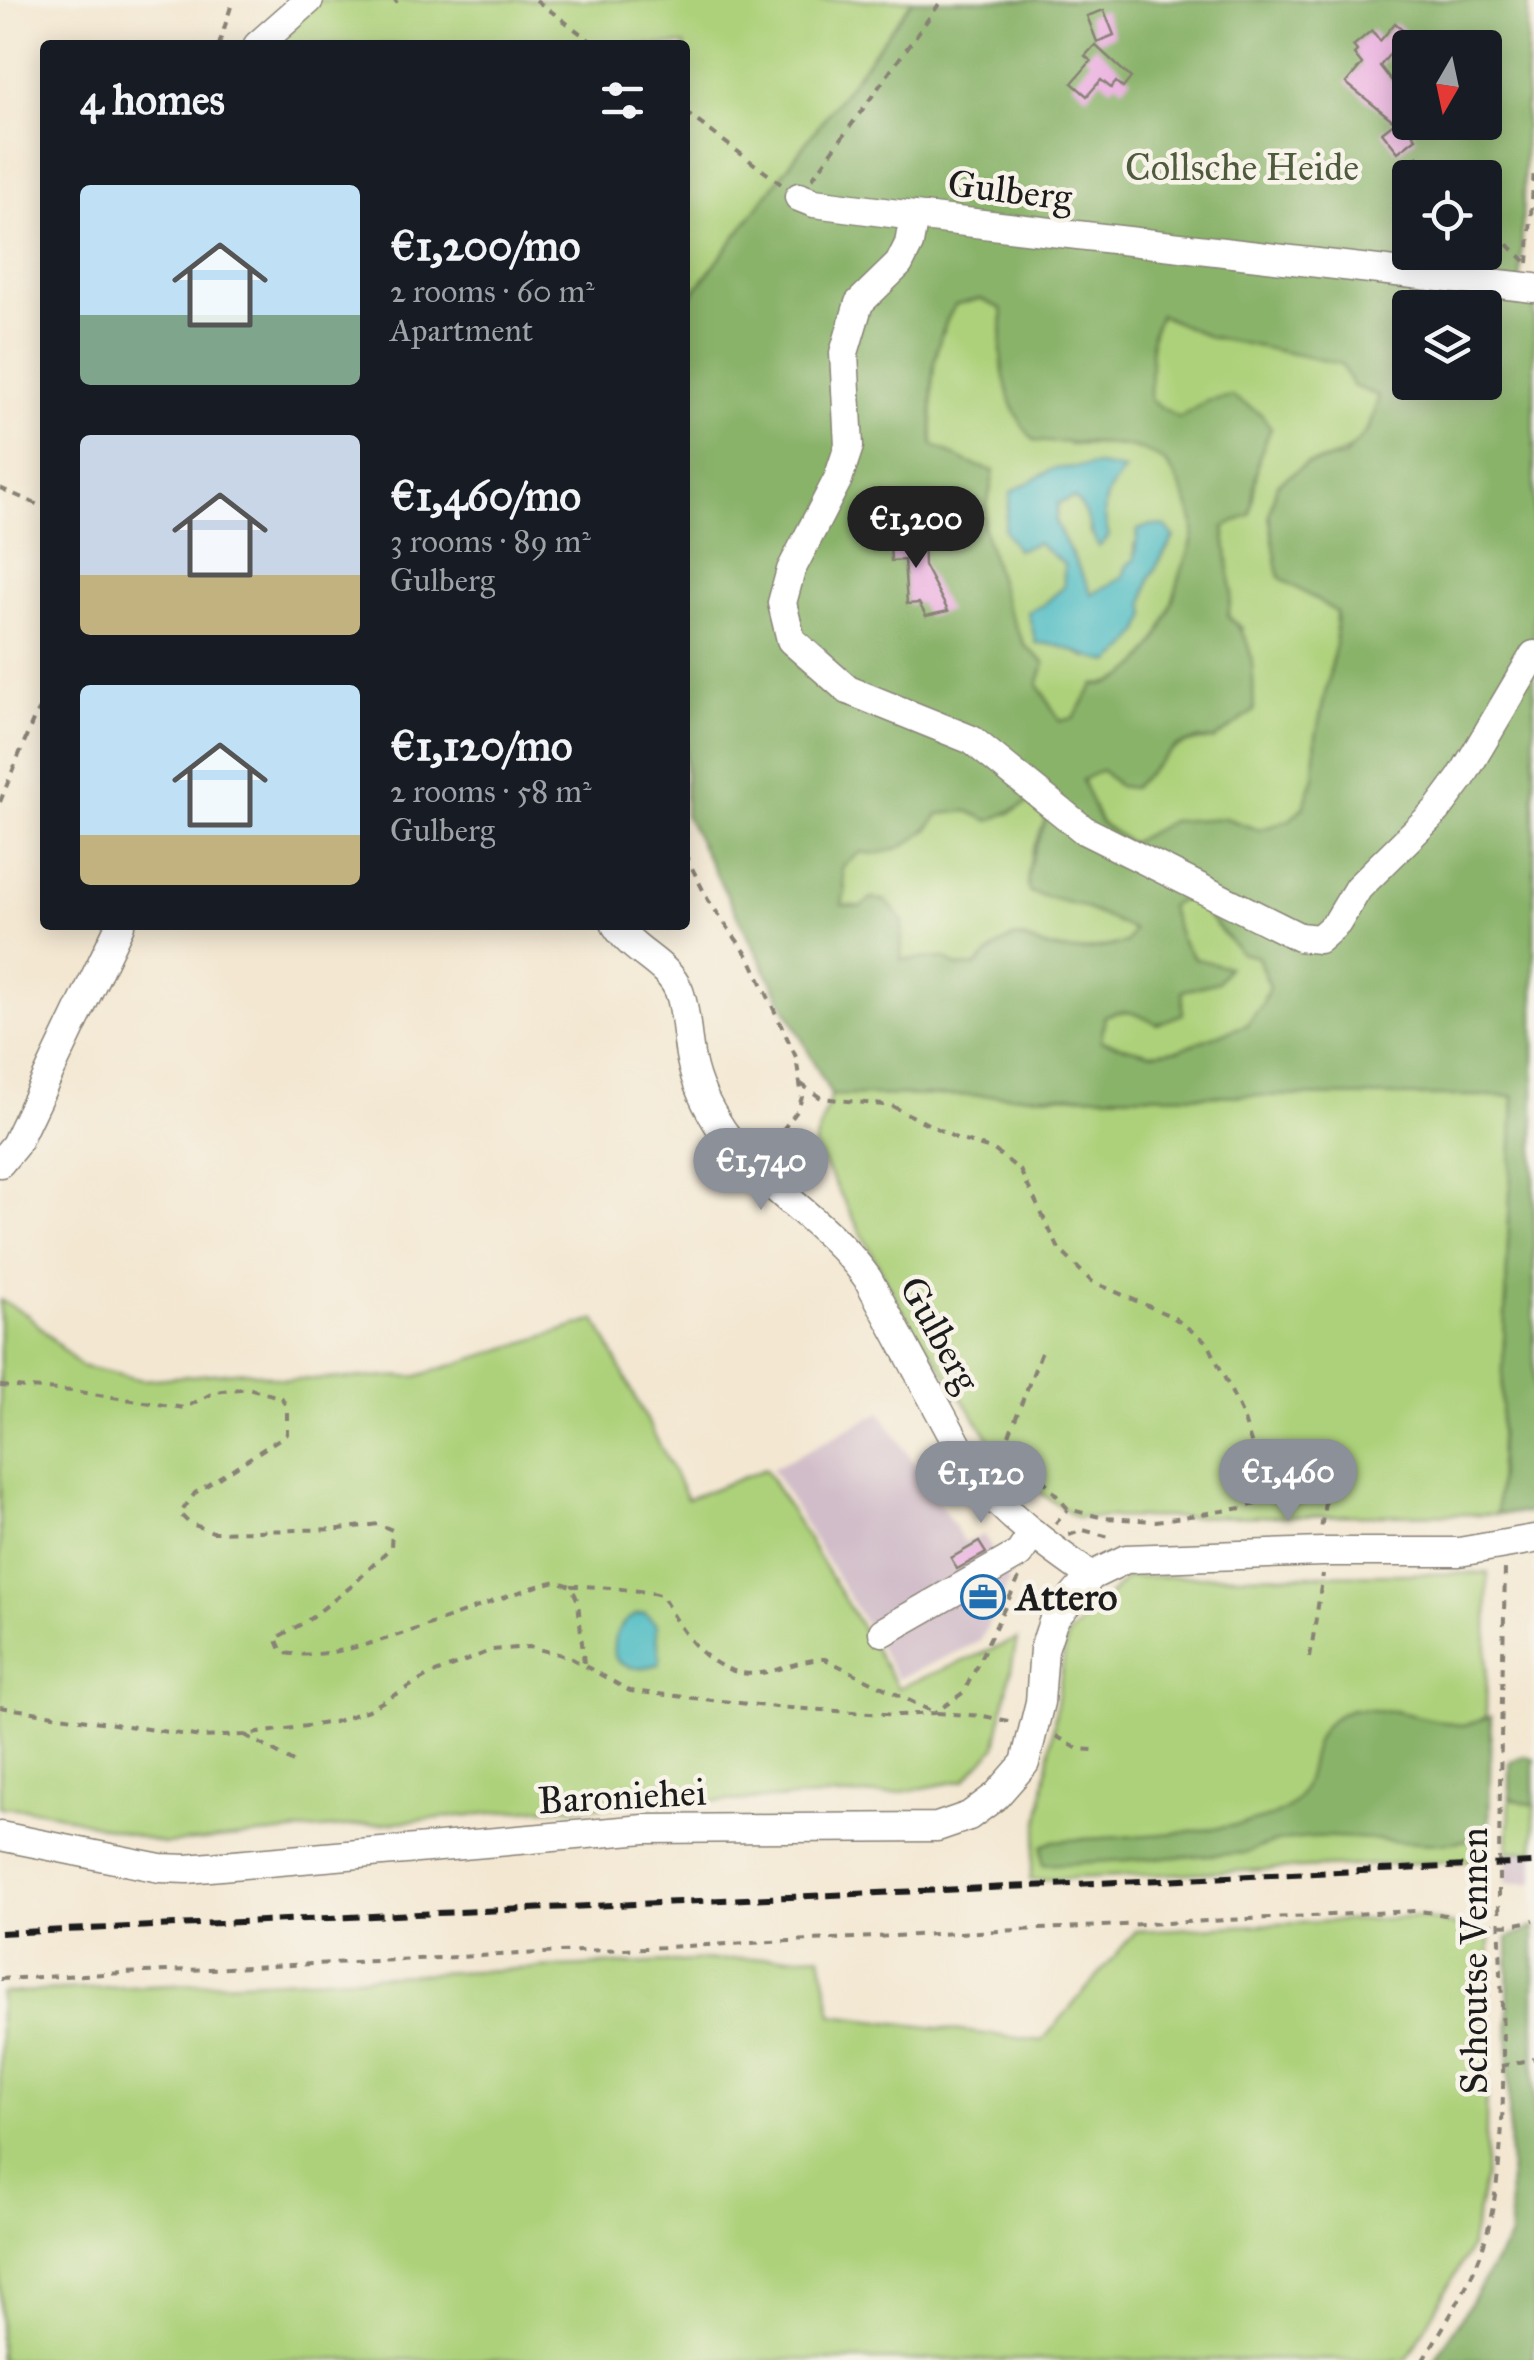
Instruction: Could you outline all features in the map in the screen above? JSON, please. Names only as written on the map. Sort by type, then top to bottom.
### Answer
[{"type":"street","points":[[264,40],[309,0]]},
{"type":"street","name":"Gulberg","points":[[798,198],[914,216],[1530,280]]},
{"type":"street","points":[[914,216],[909,244],[898,264],[859,303],[844,353],[848,446],[838,479],[791,570],[782,604],[791,640],[848,690],[972,740],[1084,830],[1299,937],[1319,939],[1336,923],[1358,888],[1437,810],[1534,655]]},
{"type":"street","points":[[0,1163],[15,1144],[118,930]]},
{"type":"street","name":"Gulberg","points":[[620,930],[637,952],[664,967],[679,992],[691,1062],[703,1096],[723,1132],[756,1171],[848,1250],[868,1279],[975,1477],[1026,1543],[1091,1576]]},
{"type":"street","points":[[1091,1576],[1126,1559],[1459,1552],[1534,1539]]},
{"type":"street","points":[[883,1632],[1026,1543]]},
{"type":"street","name":"Baroniehei","points":[[0,1836],[160,1868],[187,1869],[644,1830],[938,1827],[969,1816],[996,1796],[1025,1762],[1025,1721],[1054,1619],[1091,1576]]},
{"type":"path","points":[[221,40],[234,0]]},
{"type":"path","points":[[536,0],[589,40]]},
{"type":"path","points":[[690,116],[798,198],[942,0]]},
{"type":"path","points":[[1416,156],[1420,160]]},
{"type":"path","points":[[1530,280],[1534,168]]},
{"type":"path","points":[[1502,244],[1530,280]]},
{"type":"path","points":[[0,488],[40,506]]},
{"type":"path","points":[[0,802],[40,709]]},
{"type":"path","points":[[690,864],[708,900],[750,960],[796,1057],[802,1097],[798,1110],[773,1140],[756,1171]]},
{"type":"path","points":[[801,1084],[821,1098],[892,1106],[958,1139],[994,1150],[1020,1170],[1060,1250],[1091,1280],[1173,1317],[1208,1344],[1242,1414],[1260,1471],[1297,1492],[1325,1502],[1320,1536],[1323,1572],[1310,1657]]},
{"type":"path","points":[[1041,1353],[1008,1438],[1068,1509],[1104,1518],[1156,1521],[1242,1508],[1297,1492]]},
{"type":"path","points":[[0,1386],[73,1391],[184,1408],[215,1392],[248,1388],[282,1398],[288,1409],[287,1434],[195,1493],[180,1514],[188,1523],[213,1532],[340,1529],[378,1524],[392,1530],[391,1547],[353,1585],[307,1621],[276,1638],[282,1652],[301,1657],[354,1646],[556,1581],[570,1586],[649,1590],[661,1595],[692,1644],[721,1665],[742,1674],[763,1673],[805,1659],[825,1659],[934,1713]]},
{"type":"path","points":[[934,1713],[964,1692],[1019,1583],[1026,1543]]},
{"type":"path","name":"Schoutse Vennen","points":[[1423,2360],[1448,2320],[1481,2252],[1496,2181],[1502,2124],[1499,1926],[1505,1545]]},
{"type":"path","points":[[570,1586],[578,1601],[584,1664]]},
{"type":"path","points":[[0,1707],[201,1737],[245,1735],[334,1722],[368,1710],[428,1676],[492,1650],[529,1647],[584,1664],[630,1691],[776,1707],[1025,1721],[1078,1749],[1092,1750]]},
{"type":"path","points":[[245,1735],[293,1762]]},
{"type":"path","points":[[0,1979],[1415,1912],[1499,1926],[1534,1920]]},
{"type":"path","points":[[1501,2066],[1534,2059]]},
{"type":"shaded area","points":[[881,1412],[964,1542],[984,1535],[1009,1582],[980,1641],[898,1679],[772,1469]]},
{"type":"shaded area","points":[[1534,1851],[1534,1883],[1506,1883],[1508,1852]]},
{"type":"green space","points":[[317,0],[913,0],[690,297],[690,40],[281,40]]},
{"type":"green space","name":"Collsche Heide","points":[[913,0],[1529,0],[1520,303],[1534,306],[1534,1513],[1497,1514],[1514,1096],[831,1095],[690,825],[690,297]],"holes":[[[980,299],[1002,309],[1006,386],[1015,411],[1035,441],[1118,445],[1149,453],[1173,473],[1191,513],[1191,546],[1154,645],[1129,673],[1113,682],[1094,685],[1074,718],[1060,721],[1038,685],[1045,663],[1025,646],[1006,606],[983,526],[994,471],[933,445],[933,373],[940,339],[955,305]],[[1160,315],[1207,336],[1341,364],[1353,386],[1379,396],[1369,429],[1343,457],[1306,464],[1277,484],[1269,515],[1279,577],[1336,612],[1336,643],[1316,736],[1314,777],[1303,807],[1290,820],[1259,830],[1225,818],[1171,821],[1130,843],[1100,822],[1082,780],[1102,770],[1118,786],[1132,788],[1175,747],[1198,739],[1214,740],[1254,711],[1249,647],[1228,616],[1232,592],[1224,527],[1250,515],[1259,457],[1271,428],[1261,414],[1232,396],[1207,401],[1179,418],[1150,400],[1152,334]],[[1030,802],[1046,818],[1030,863],[1029,892],[1081,906],[1133,929],[1126,943],[1069,951],[1013,938],[976,966],[958,967],[945,958],[901,960],[903,921],[886,901],[872,898],[861,907],[842,905],[842,867],[861,852],[883,853],[905,845],[939,814],[968,811],[990,821]],[[1185,898],[1197,904],[1241,953],[1258,957],[1269,987],[1262,1005],[1246,1025],[1177,1050],[1151,1053],[1101,1041],[1105,1016],[1132,1013],[1157,1024],[1183,1014],[1182,991],[1218,982],[1228,967],[1194,958],[1181,940],[1169,906]]]},
{"type":"green space","points":[[980,299],[1002,309],[1001,350],[1069,445],[1120,446],[1157,457],[1176,477],[1191,511],[1192,543],[1154,645],[1129,673],[1113,682],[1094,685],[1074,718],[1060,721],[1038,685],[1045,663],[1025,646],[1006,606],[983,526],[994,471],[933,445],[935,356],[955,305]],"holes":[[[1053,469],[1108,490],[1103,517],[1090,533],[1087,511],[1074,498],[1058,503],[1055,522],[1092,594],[1123,578],[1127,565],[1134,561],[1134,544],[1174,537],[1150,577],[1144,603],[1087,658],[1061,644],[1043,605],[1064,587],[1064,564],[1037,543]]]},
{"type":"green space","points":[[1160,315],[1207,335],[1341,364],[1353,386],[1379,396],[1369,426],[1356,445],[1336,456],[1306,464],[1279,577],[1336,612],[1336,643],[1316,736],[1314,777],[1303,807],[1290,820],[1259,830],[1225,818],[1130,843],[1100,822],[1082,780],[1102,770],[1118,786],[1132,788],[1178,747],[1214,740],[1242,627],[1227,616],[1232,592],[1224,526],[1250,514],[1259,457],[1271,428],[1207,401],[1179,418],[1149,400],[1152,334]]},
{"type":"green space","points":[[1030,802],[1046,818],[1031,854],[1029,892],[1081,906],[1134,930],[1126,943],[1070,951],[1014,938],[976,966],[958,967],[945,958],[900,960],[903,921],[842,905],[842,867],[861,852],[928,830],[939,814],[1008,814]]},
{"type":"green space","points":[[1185,898],[1196,904],[1241,953],[1258,956],[1269,987],[1262,1005],[1246,1025],[1177,1050],[1151,1053],[1101,1041],[1105,1016],[1125,1012],[1158,1023],[1182,991],[1218,982],[1227,968],[1194,959],[1181,940],[1169,906]]},
{"type":"green space","points":[[831,1095],[1514,1096],[1497,1514],[1077,1518],[1013,1474],[903,1310],[814,1146]]},
{"type":"green space","points":[[0,1300],[28,1315],[80,1366],[143,1380],[246,1371],[286,1380],[418,1376],[596,1320],[687,1499],[765,1469],[898,1688],[1017,1639],[996,1746],[965,1780],[891,1794],[535,1809],[164,1844],[42,1810],[0,1807]]},
{"type":"green space","points":[[1488,1573],[1484,1860],[1030,1880],[1067,1637],[1127,1577]]},
{"type":"green space","points":[[1351,1709],[1394,1711],[1462,1726],[1491,1716],[1489,1836],[1436,1843],[1310,1837],[1247,1853],[1043,1865],[1042,1846],[1053,1841],[1213,1829],[1271,1817],[1299,1796],[1322,1730],[1333,1718]]},
{"type":"green space","points":[[1525,1756],[1534,1758],[1534,1805],[1510,1798],[1510,1762]]},
{"type":"green space","points":[[1510,1798],[1534,1805],[1534,1851],[1508,1852]]},
{"type":"green space","points":[[1420,1917],[1490,1934],[1485,2177],[1470,2248],[1407,2360],[0,2360],[0,1993],[821,1955],[832,2015],[1042,2041],[1136,1931]]},
{"type":"green space","points":[[1534,1927],[1534,2360],[1435,2360],[1510,2238],[1508,1938]]},
{"type":"water","points":[[1099,465],[1125,470],[1106,501],[1109,536],[1099,547],[1084,510],[1074,498],[1058,503],[1055,522],[1092,594],[1123,577],[1127,565],[1134,560],[1138,530],[1151,525],[1165,526],[1174,537],[1150,577],[1144,603],[1147,615],[1140,631],[1111,662],[1036,643],[1028,612],[1064,587],[1064,564],[1037,543],[1016,550],[1004,529],[1011,492],[1053,469]]},
{"type":"water","points":[[645,1613],[657,1625],[659,1664],[623,1665],[614,1656],[614,1641],[625,1622]]},
{"type":"building","points":[[1104,10],[1114,35],[1097,42],[1087,16]]},
{"type":"building","points":[[1395,23],[1403,30],[1392,30],[1392,51],[1380,66],[1392,81],[1392,120],[1346,83],[1362,64],[1353,46],[1372,30],[1380,41]]},
{"type":"building","points":[[1095,45],[1131,78],[1123,88],[1116,82],[1111,88],[1101,80],[1087,96],[1072,83],[1091,61],[1085,56]]},
{"type":"building","points":[[1392,124],[1392,140],[1413,140],[1398,152],[1382,132]]},
{"type":"building","points":[[923,529],[924,565],[948,611],[926,616],[919,603],[907,604],[904,560],[891,561],[889,531]]},
{"type":"building","points":[[979,1542],[986,1553],[957,1569],[951,1558]]},
{"type":"railway","points":[[0,1933],[1534,1863]]},
{"type":"place","name":"Attero","points":[[983,1597]]}]
